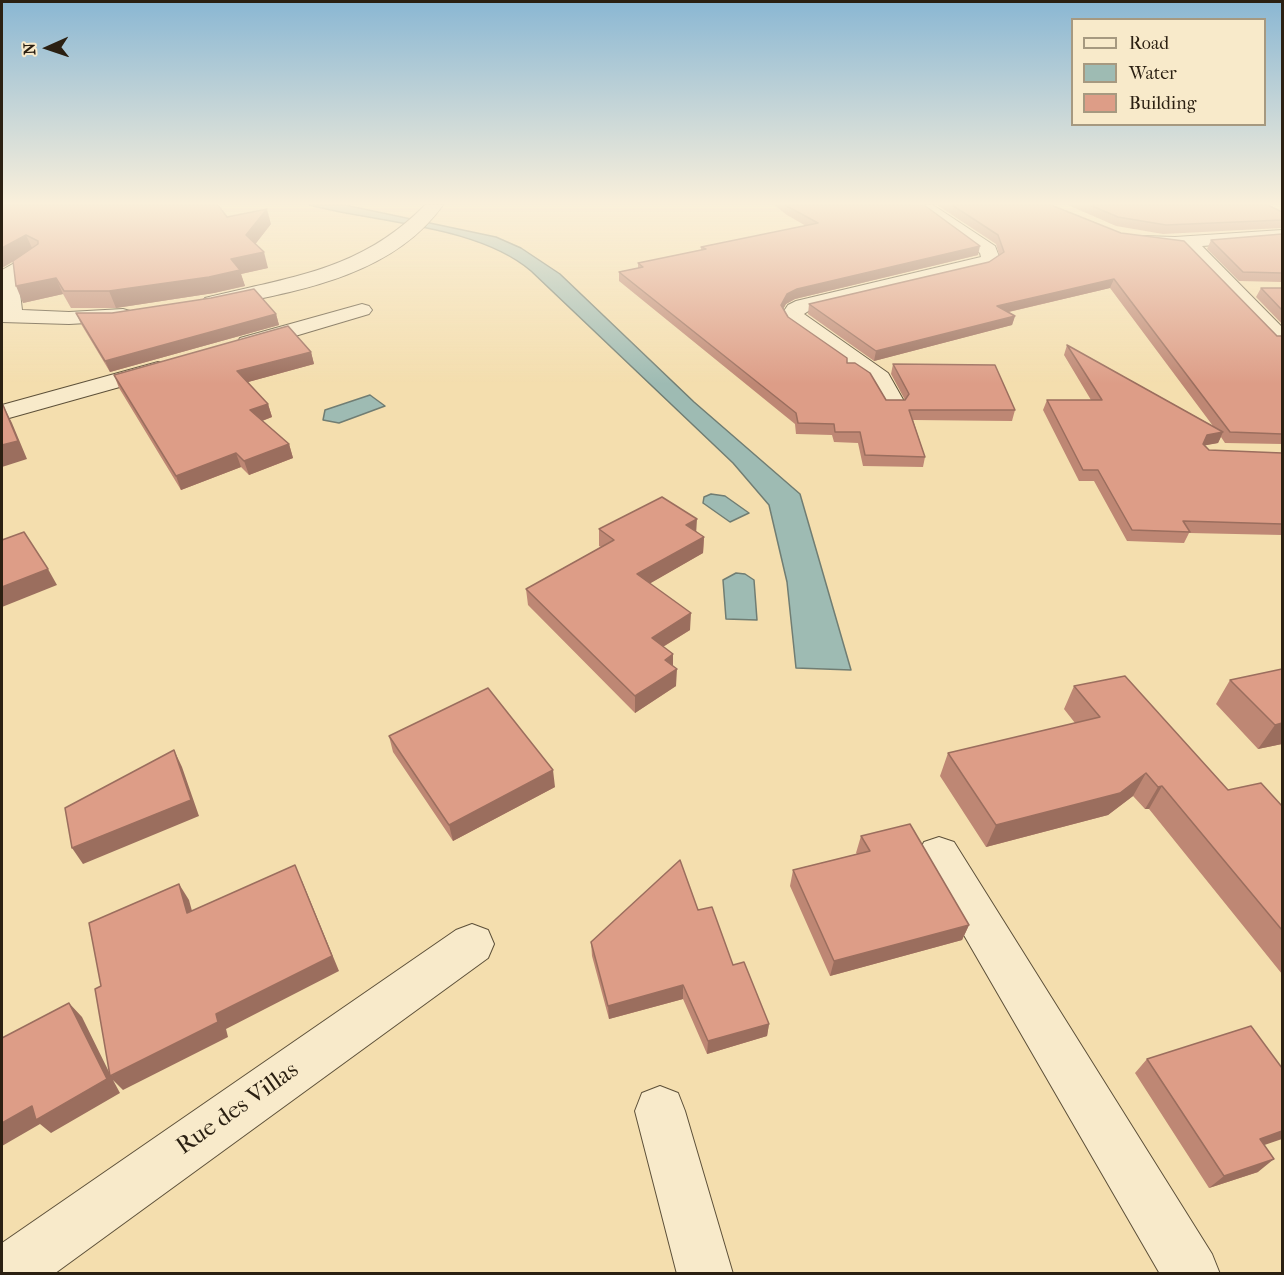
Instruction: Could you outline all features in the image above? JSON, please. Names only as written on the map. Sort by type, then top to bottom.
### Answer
[{"type":"street","points":[[23,264],[8,274],[7,314],[69,318],[147,312]]},
{"type":"street","points":[[193,298],[327,273],[352,264]]},
{"type":"street","points":[[893,403],[880,378],[796,320],[793,314],[795,309],[802,305],[980,264]]},
{"type":"street","points":[[1210,264],[1282,339]]},
{"type":"street","points":[[1234,289],[1263,289]]},
{"type":"street","points":[[231,348],[362,310]]},
{"type":"street","points":[[2,413],[176,364]]},
{"type":"street","points":[[939,854],[1192,1274]]},
{"type":"street","name":"Rue des Villas","points":[[6,1274],[472,944]]},
{"type":"street","points":[[660,1111],[705,1274]]},
{"type":"water","points":[[521,264],[546,264],[560,274],[694,402],[800,494],[851,670],[796,668],[787,582],[769,505],[733,463]]},
{"type":"water","points":[[370,395],[385,406],[339,423],[323,420],[325,410]]},
{"type":"water","points":[[711,494],[725,496],[749,513],[730,522],[703,503],[704,497]]},
{"type":"water","points":[[736,573],[745,574],[754,580],[757,620],[726,619],[723,580]]},
{"type":"building","points":[[13,264],[236,264],[240,270],[209,277],[109,291],[64,291],[56,278],[16,286]]},
{"type":"building","points":[[640,264],[901,264],[797,289],[787,294],[781,305],[788,317],[847,358],[847,363],[855,363],[870,373],[886,400],[905,400],[909,394],[893,364],[995,365],[1015,410],[909,410],[925,457],[865,455],[860,432],[835,432],[834,424],[798,423],[796,413],[619,272],[643,267]]},
{"type":"building","points":[[978,264],[1207,264],[1277,336],[1282,336],[1282,434],[1230,432],[1114,279],[997,306],[1015,316],[876,351],[809,304]]},
{"type":"building","points":[[1236,264],[1282,264],[1282,273],[1243,272]]},
{"type":"building","points":[[1261,288],[1282,288],[1282,310]]},
{"type":"building","points":[[254,289],[276,314],[105,361],[76,313],[112,313]]},
{"type":"building","points":[[288,326],[311,352],[237,371],[268,404],[250,410],[289,444],[244,461],[236,453],[176,476],[114,375]]},
{"type":"building","points":[[1067,345],[1223,432],[1207,435],[1203,444],[1209,450],[1282,453],[1282,524],[1183,521],[1190,532],[1132,530],[1098,470],[1083,470],[1047,400],[1102,400]]},
{"type":"building","points":[[2,405],[18,441],[2,445]]},
{"type":"building","points":[[662,497],[697,519],[686,525],[704,537],[637,574],[691,613],[652,638],[673,654],[665,660],[677,669],[635,696],[526,589],[614,540],[599,529]]},
{"type":"building","points":[[24,532],[48,569],[2,587],[2,540]]},
{"type":"building","points":[[1282,669],[1282,723],[1275,725],[1230,680]]},
{"type":"building","points":[[1125,676],[1228,790],[1261,783],[1282,806],[1282,930],[1162,786],[1158,787],[1146,773],[1120,793],[996,825],[948,753],[1100,717],[1074,686]]},
{"type":"building","points":[[488,688],[553,770],[449,825],[389,736]]},
{"type":"building","points":[[174,750],[191,800],[72,848],[65,808]]},
{"type":"building","points":[[910,824],[969,925],[834,961],[793,870],[870,851],[861,836]]},
{"type":"building","points":[[680,860],[698,910],[712,907],[733,965],[744,962],[769,1024],[708,1041],[683,985],[608,1006],[591,942]]},
{"type":"building","points":[[295,865],[332,956],[216,1014],[218,1022],[110,1076],[95,989],[101,986],[89,923],[179,884],[187,913]]},
{"type":"building","points":[[69,1003],[107,1079],[36,1120],[32,1106],[2,1123],[2,1038]]},
{"type":"building","points":[[1251,1026],[1282,1068],[1282,1131],[1260,1139],[1274,1159],[1224,1176],[1147,1059]]}]
